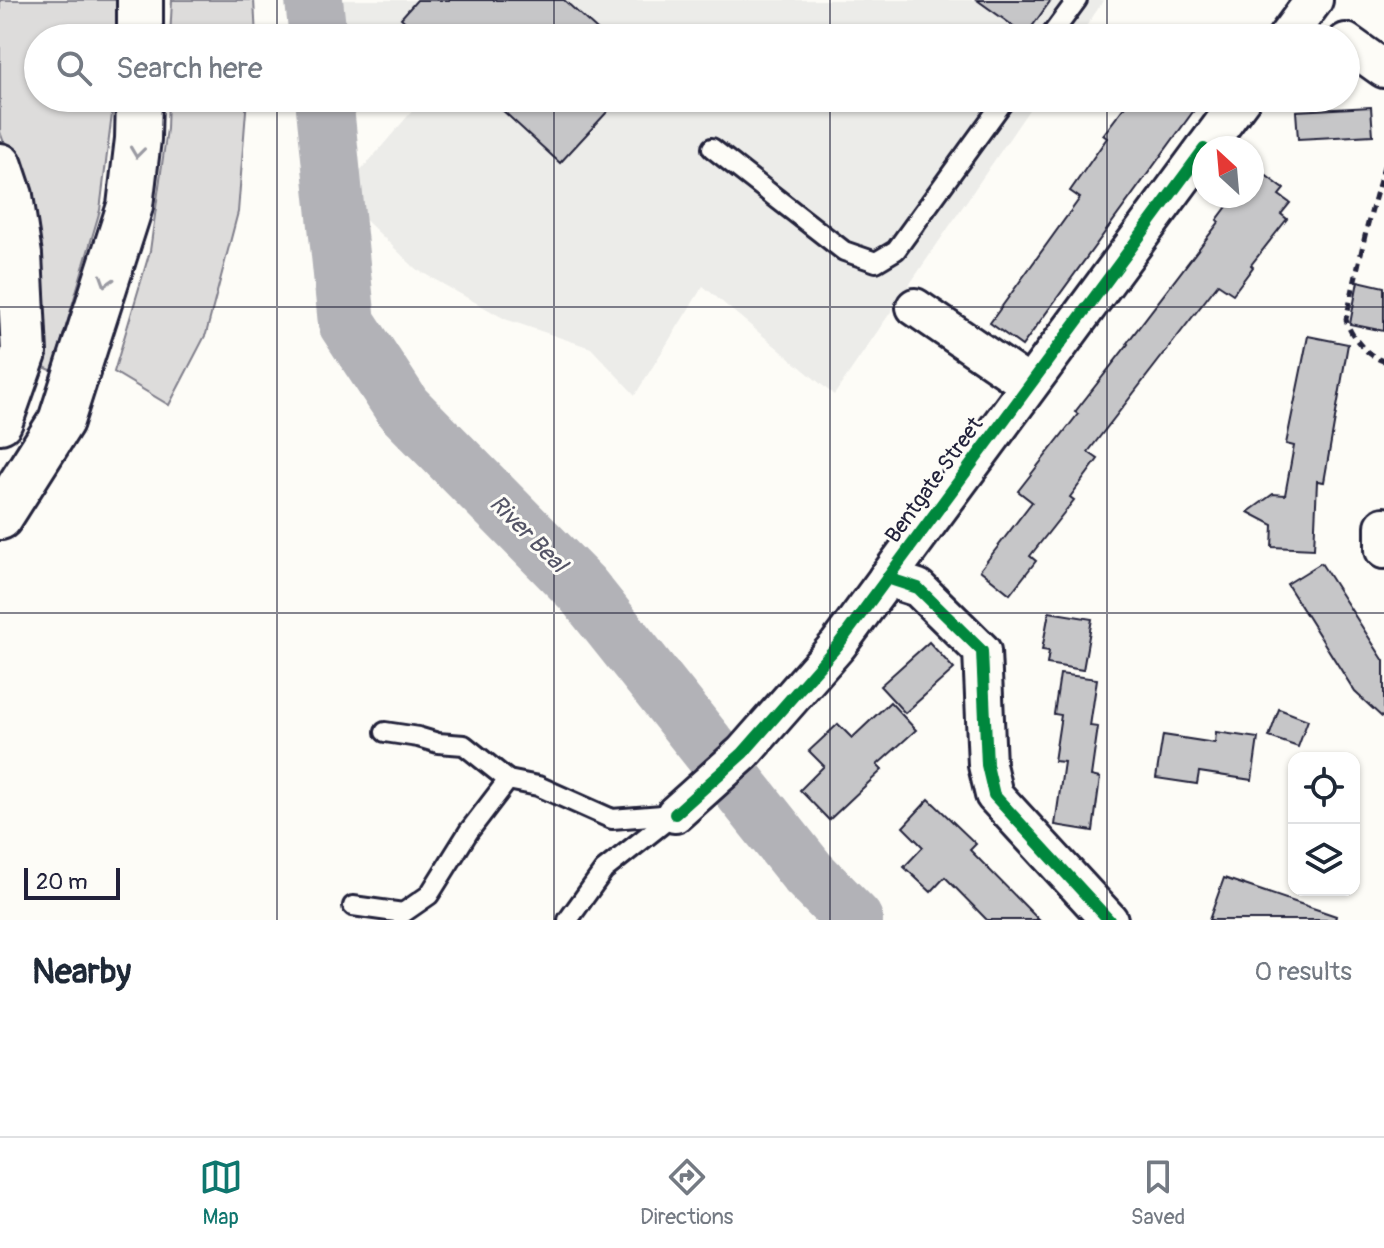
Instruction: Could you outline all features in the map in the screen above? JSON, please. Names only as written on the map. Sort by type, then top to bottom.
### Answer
[{"type":"highway","points":[[140,0],[140,24]]},
{"type":"highway","points":[[0,517],[61,421],[130,206],[139,112]]},
{"type":"highway","points":[[0,166],[10,196],[19,255],[24,353],[0,421]]},
{"type":"street","points":[[1360,52],[1384,69]]},
{"type":"street","name":"Bentgate Street","points":[[1214,136],[1232,112]]},
{"type":"street","name":"Bentgate Street","points":[[675,814],[743,753],[838,645],[1192,165]]},
{"type":"street","points":[[915,307],[1029,385]]},
{"type":"street","points":[[1384,526],[1384,550]]},
{"type":"street","points":[[887,578],[918,588],[982,651],[987,765],[994,795],[1109,920]]},
{"type":"lane","points":[[1059,24],[1077,0]]},
{"type":"lane","points":[[712,148],[844,251],[876,262],[896,250],[996,112]]},
{"type":"lane","points":[[385,732],[464,745],[508,780],[538,786],[612,819],[675,814]]},
{"type":"lane","points":[[353,906],[403,913],[429,895],[469,831],[508,780]]},
{"type":"lane","points":[[568,920],[604,870],[675,814]]},
{"type":"path","points":[[1384,166],[1346,319],[1348,330],[1376,359],[1384,361]]},
{"type":"shaded area","points":[[0,0],[119,0],[118,24],[24,24],[24,112],[112,112],[100,210],[53,371],[35,363],[24,196],[0,132]]},
{"type":"shaded area","points":[[172,0],[254,0],[255,24],[171,24]]},
{"type":"shaded area","points":[[331,0],[1104,0],[1088,24],[342,24],[332,12]]},
{"type":"shaded area","points":[[168,112],[246,112],[238,212],[206,334],[169,405],[114,372],[150,251]]},
{"type":"shaded area","points":[[411,112],[1027,112],[834,395],[703,286],[635,395],[591,348],[505,319],[416,269],[340,195]]},
{"type":"building","points":[[417,0],[564,0],[591,24],[408,24],[401,18]]},
{"type":"building","points":[[977,0],[1051,0],[1034,24],[1011,24]]},
{"type":"building","points":[[1371,107],[1373,135],[1298,139],[1296,112],[1360,112],[1360,108]]},
{"type":"building","points":[[504,112],[607,112],[560,163]]},
{"type":"building","points":[[1120,112],[1193,112],[1022,346],[990,323],[1080,198],[1070,191],[1107,138],[1103,135]]},
{"type":"building","points":[[1264,174],[1284,189],[1279,195],[1290,203],[1281,214],[1287,219],[1233,294],[1218,284],[1088,452],[1098,459],[1070,497],[1074,500],[1030,556],[1036,561],[1010,594],[980,570],[1032,502],[1018,491],[1219,222],[1217,220],[1226,208],[1264,208]]},
{"type":"building","points":[[1358,281],[1384,287],[1384,331],[1350,324]]},
{"type":"building","points":[[1308,336],[1348,344],[1324,482],[1317,481],[1314,549],[1272,547],[1273,525],[1248,512],[1273,494],[1285,495],[1294,446],[1286,444]]},
{"type":"building","points":[[1321,563],[1384,661],[1384,719],[1355,692],[1287,584]]},
{"type":"building","points":[[1049,612],[1092,619],[1083,670],[1047,664],[1049,651],[1042,650]]},
{"type":"building","points":[[929,642],[954,669],[905,713],[880,686]]},
{"type":"building","points":[[1060,674],[1097,679],[1090,726],[1098,727],[1091,776],[1100,778],[1093,831],[1055,825],[1064,762],[1054,761],[1061,715],[1054,714]]},
{"type":"building","points":[[890,702],[916,730],[877,765],[882,770],[829,820],[800,790],[824,766],[809,751],[838,724],[852,738]]},
{"type":"building","points":[[1279,709],[1308,720],[1298,747],[1269,737]]},
{"type":"building","points":[[1216,732],[1258,738],[1252,780],[1199,772],[1197,784],[1156,778],[1163,735],[1215,743]]},
{"type":"building","points":[[929,799],[976,844],[970,850],[1039,920],[987,920],[945,877],[931,892],[904,867],[923,847],[903,827]]},
{"type":"building","points":[[1224,878],[1336,916],[1335,920],[1209,920]]},
{"type":"waterway","name":"River Beal","points":[[314,0],[317,24]]},
{"type":"waterway","name":"River Beal","points":[[325,112],[347,323],[403,408],[582,589],[808,873],[854,920]]},
{"type":"cycle path","points":[[675,814],[743,753],[838,645],[1192,165]]},
{"type":"cycle path","points":[[887,578],[918,588],[982,651],[987,765],[994,795],[1109,920]]}]
